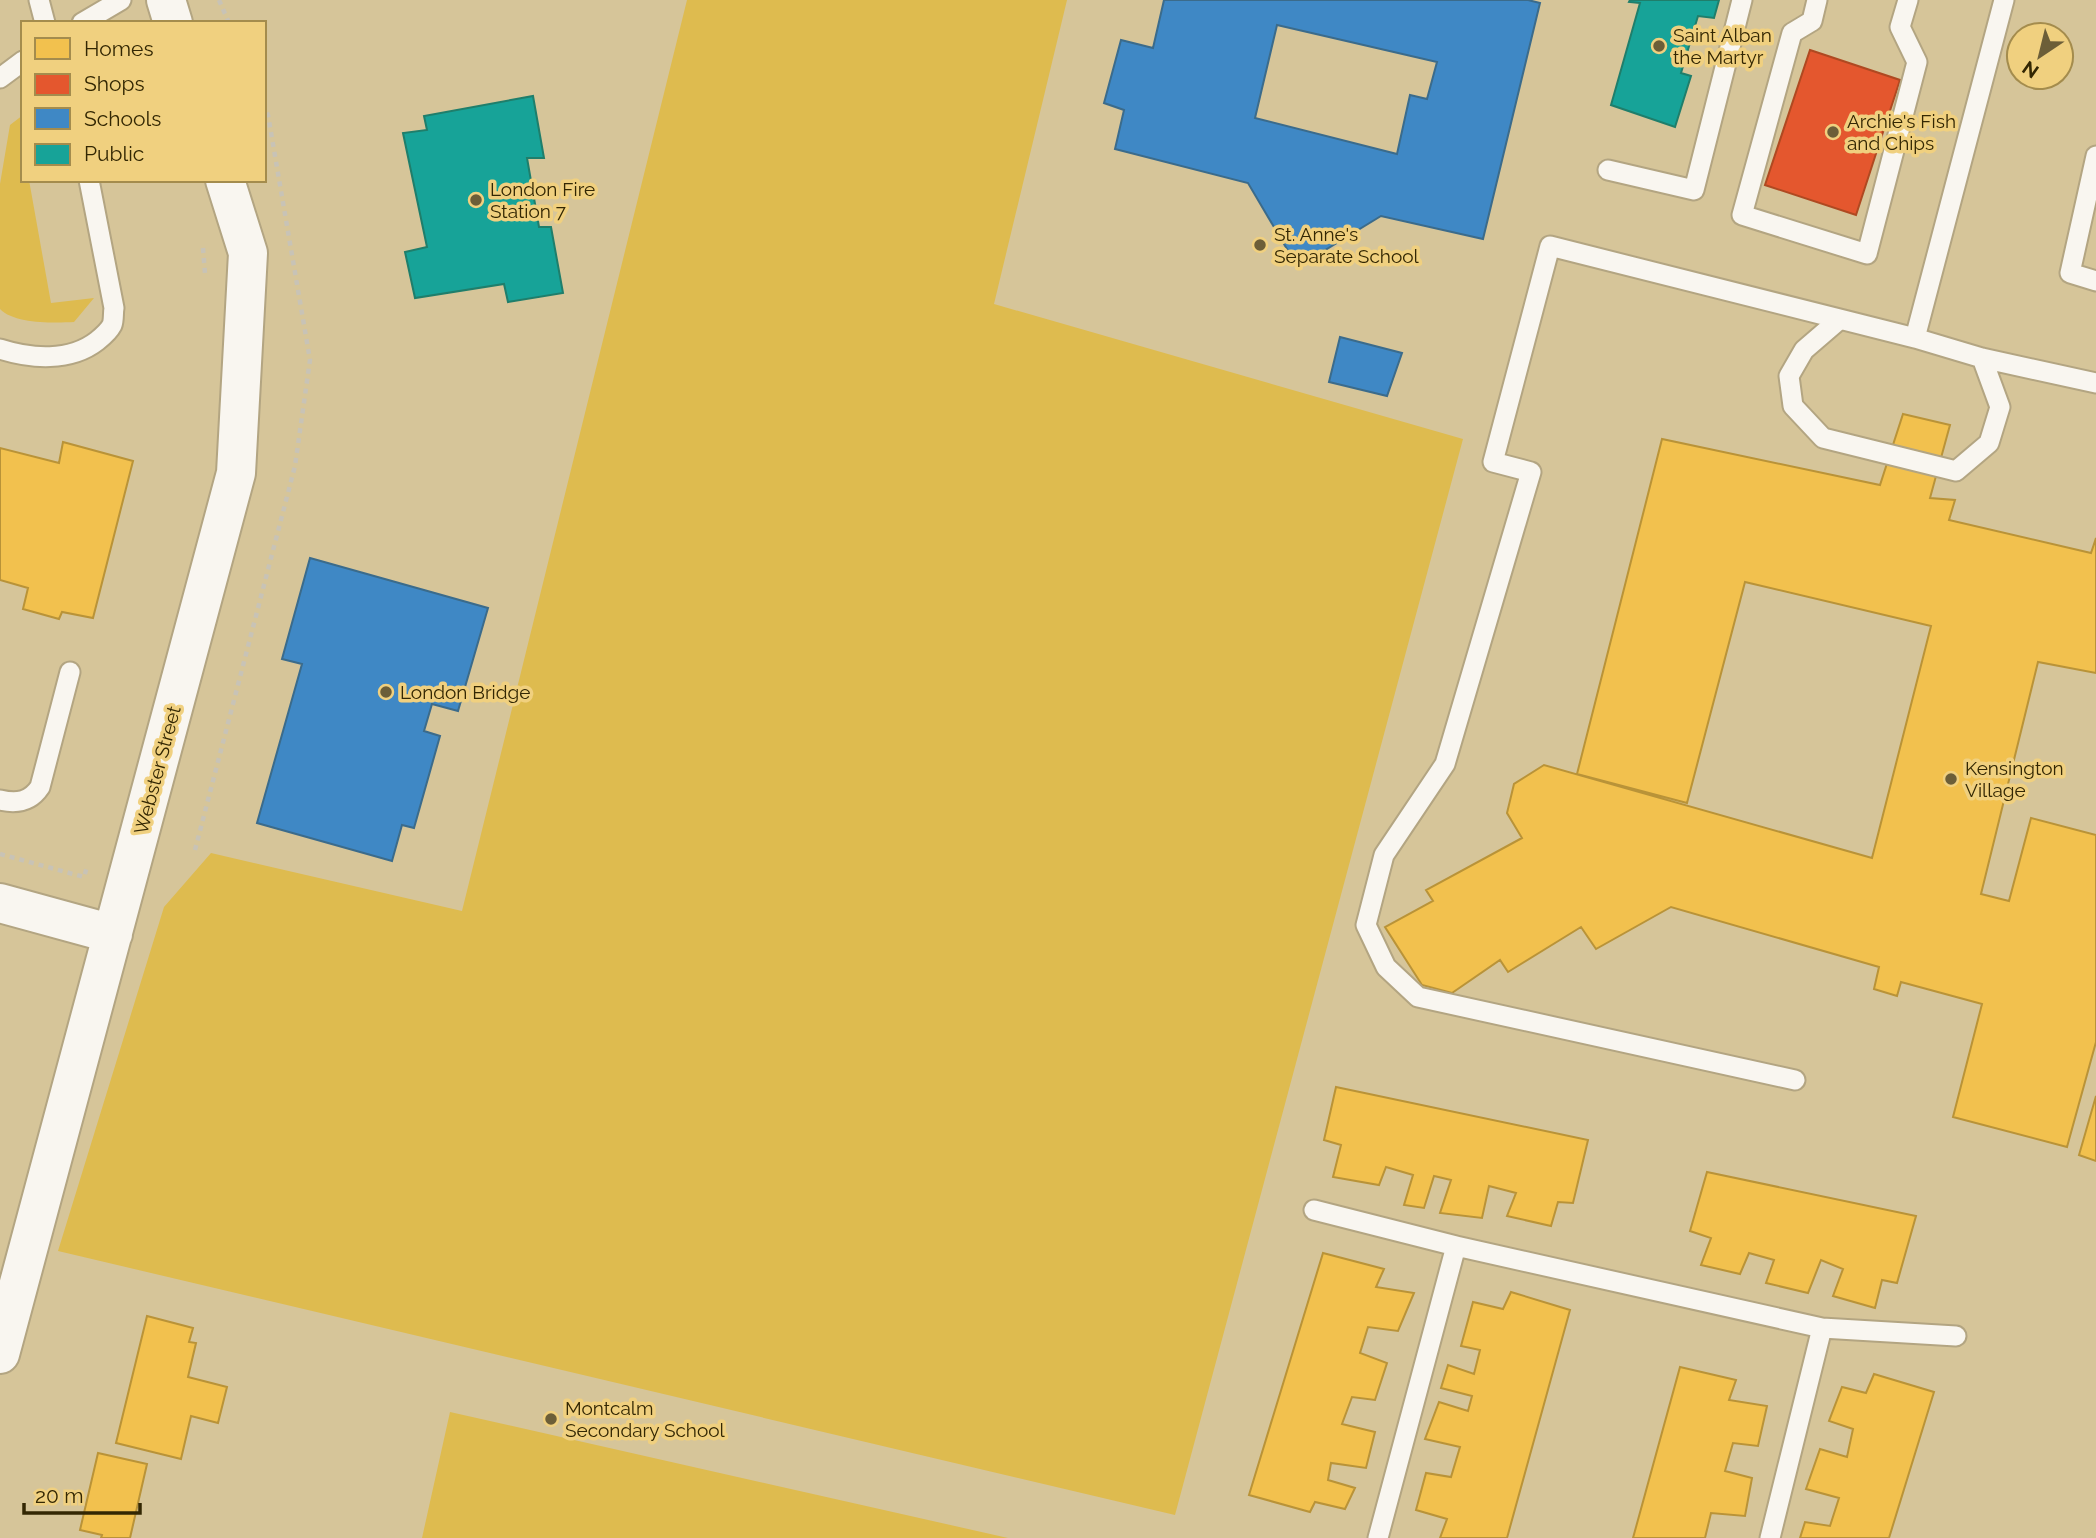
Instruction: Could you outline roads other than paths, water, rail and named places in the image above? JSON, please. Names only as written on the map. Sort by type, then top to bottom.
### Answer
[{"type":"street","points":[[166,0],[172,21]]},
{"type":"street","name":"Webster Street","points":[[0,1354],[236,473],[248,253],[226,182]]},
{"type":"street","points":[[0,903],[113,934]]},
{"type":"lane","points":[[39,0],[44,21]]},
{"type":"lane","points":[[85,21],[121,0]]},
{"type":"lane","points":[[1608,170],[1694,190],[1742,0]]},
{"type":"lane","points":[[1817,0],[1812,21],[1792,33],[1742,215],[1867,254],[1917,62],[1900,27],[1908,0]]},
{"type":"lane","points":[[1915,338],[2004,0]]},
{"type":"lane","points":[[0,78],[21,62]]},
{"type":"lane","points":[[2096,156],[2070,273],[2096,281]]},
{"type":"lane","points":[[0,349],[37,357],[60,355],[86,349],[103,336],[112,324],[114,308],[89,182]]},
{"type":"lane","points":[[1795,1080],[1418,997],[1386,967],[1366,925],[1384,855],[1445,764],[1531,472],[1493,462],[1550,246],[1915,338],[1982,358],[2096,383]]},
{"type":"lane","points":[[1840,319],[1804,350],[1789,376],[1793,406],[1824,438],[1956,471],[1989,443],[2000,407],[1982,358]]},
{"type":"lane","points":[[0,800],[23,802],[34,796],[40,787],[70,672]]},
{"type":"lane","points":[[1314,1210],[1456,1246],[1822,1328],[1955,1336]]},
{"type":"lane","points":[[1378,1538],[1456,1246]]},
{"type":"lane","points":[[1770,1538],[1822,1328]]},
{"type":"place","name":"Saint Alban the Martyr","points":[[1659,46]]},
{"type":"place","name":"Archie's Fish and Chips","points":[[1833,132]]},
{"type":"place","name":"London Fire Station 7","points":[[476,200]]},
{"type":"place","name":"St. Anne's Separate School","points":[[1260,245]]},
{"type":"place","name":"London Bridge","points":[[386,692]]},
{"type":"place","name":"Kensington Village","points":[[1951,779]]},
{"type":"place","name":"Montcalm Secondary School","points":[[551,1419]]}]
